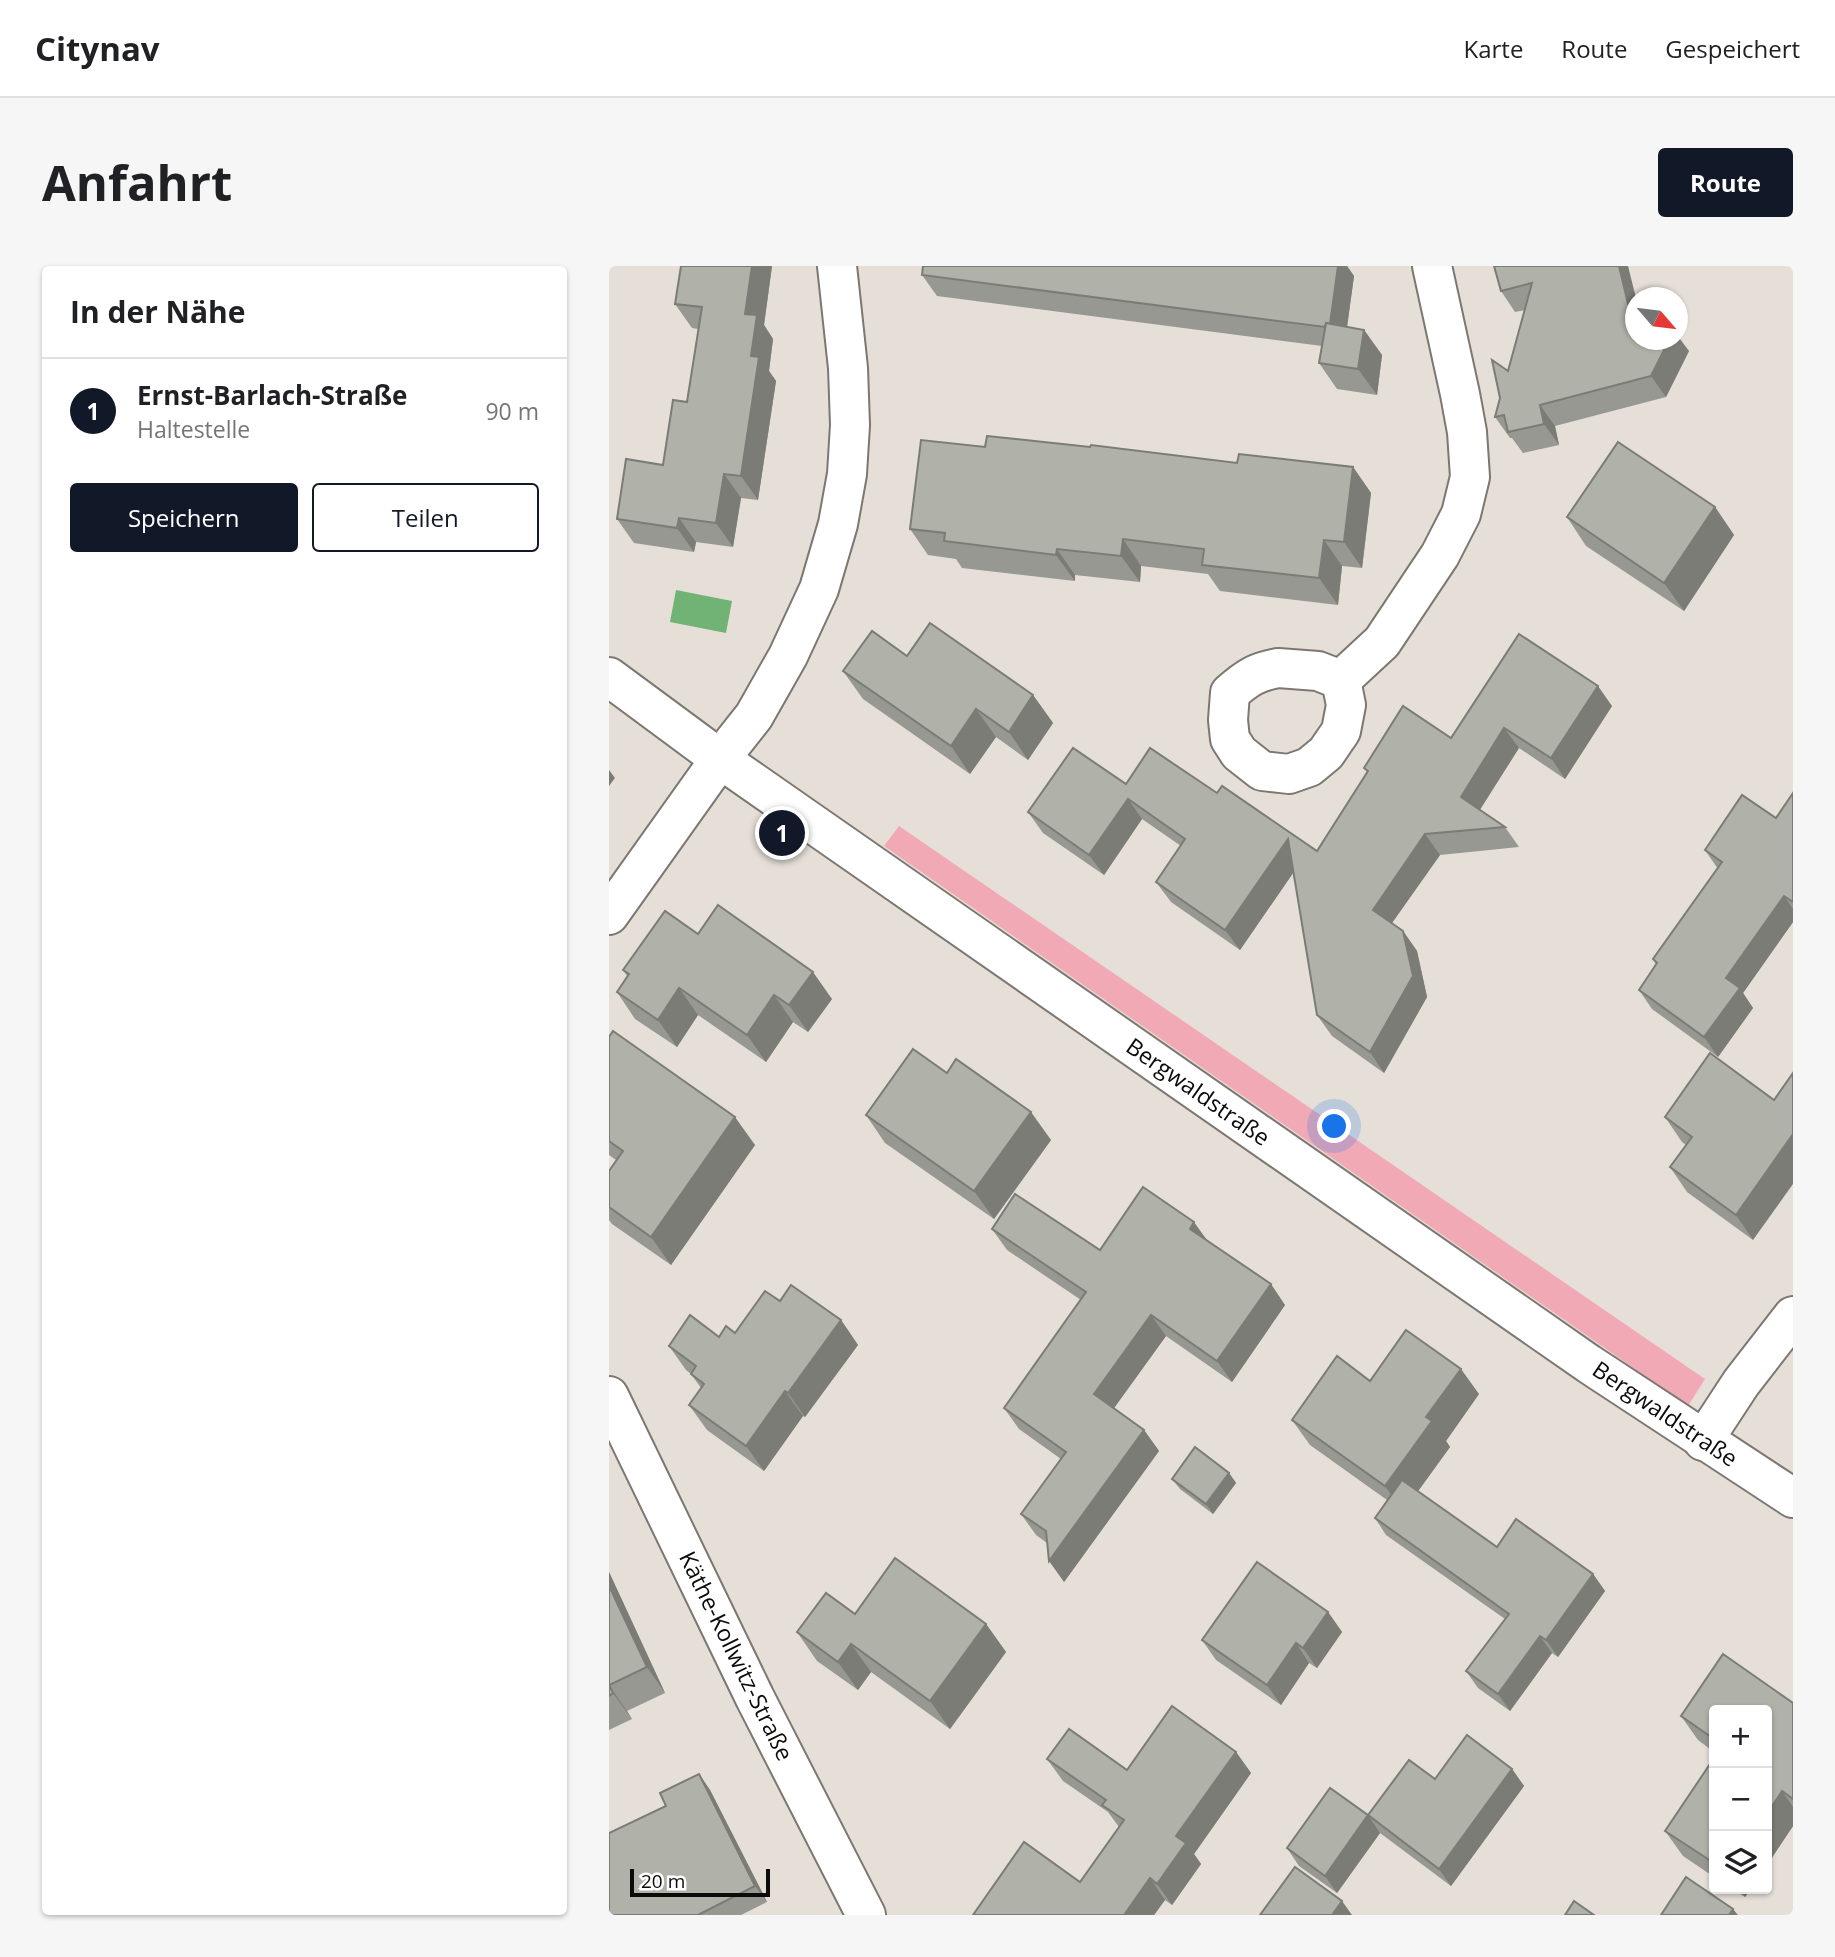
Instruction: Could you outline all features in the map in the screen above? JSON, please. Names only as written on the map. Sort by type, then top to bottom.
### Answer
[{"type":"street","points":[[609,915],[720,759],[754,716],[788,656],[818,589],[838,524],[847,474],[850,425],[848,368],[837,266]]},
{"type":"street","points":[[1341,680],[1382,642],[1440,555],[1461,514],[1470,477],[1467,432],[1432,266]]},
{"type":"street","name":"Bergwaldstraße","points":[[609,677],[720,759],[1548,1336],[1793,1498]]},
{"type":"street","points":[[1703,1441],[1741,1383],[1793,1316]]},
{"type":"street","name":"Käthe-Kollwitz-Straße","points":[[609,1396],[755,1698],[866,1915]]},
{"type":"shaded area","points":[[676,590],[732,601],[726,633],[670,622]]},
{"type":"shaded area","points":[[899,826],[1705,1379],[1688,1406],[884,846]]},
{"type":"building","points":[[681,266],[752,266],[745,314],[757,315],[751,356],[759,357],[741,476],[724,474],[716,523],[679,518],[677,528],[617,519],[626,459],[663,465],[673,400],[687,402],[702,307],[675,304]]},
{"type":"building","points":[[923,266],[1338,266],[1330,324],[1326,323],[1325,327],[922,275]]},
{"type":"building","points":[[1494,266],[1619,266],[1625,291],[1625,350],[1664,350],[1651,376],[1540,405],[1544,424],[1508,432],[1504,415],[1495,417],[1500,398],[1492,360],[1508,371],[1532,283],[1501,291]]},
{"type":"building","points":[[1326,323],[1364,330],[1358,369],[1319,363]]},
{"type":"building","points":[[987,436],[1091,445],[1237,463],[1239,454],[1353,467],[1344,542],[1324,540],[1319,578],[1202,565],[1204,549],[1123,539],[1121,556],[1057,549],[1056,555],[944,541],[945,533],[910,529],[921,440],[985,447]]},
{"type":"building","points":[[1618,442],[1715,507],[1664,583],[1567,517]]},
{"type":"building","points":[[930,623],[1033,695],[1009,732],[976,709],[951,746],[843,671],[872,631],[907,656]]},
{"type":"building","points":[[1519,634],[1598,686],[1551,758],[1504,728],[1461,797],[1505,827],[1425,834],[1373,910],[1403,931],[1413,976],[1370,1052],[1317,1015],[1288,839],[1225,930],[1156,882],[1185,839],[1128,799],[1089,855],[1028,812],[1073,748],[1126,784],[1150,748],[1217,793],[1222,786],[1317,851],[1368,771],[1364,768],[1403,706],[1451,738]]},
{"type":"building","points":[[1793,793],[1793,902],[1784,896],[1726,978],[1740,988],[1704,1037],[1639,990],[1657,963],[1653,959],[1722,862],[1705,850],[1742,795],[1776,818]]},
{"type":"building","points":[[718,905],[813,972],[789,1005],[774,995],[747,1035],[679,988],[658,1020],[617,992],[629,974],[623,970],[665,911],[698,934]]},
{"type":"building","points":[[613,1031],[735,1117],[651,1237],[609,1207],[609,1171],[623,1151],[609,1141],[609,1037]]},
{"type":"building","points":[[913,1049],[947,1073],[956,1059],[1031,1112],[974,1191],[866,1115]]},
{"type":"building","points":[[1710,1053],[1774,1100],[1793,1073],[1793,1134],[1736,1215],[1670,1167],[1692,1137],[1665,1117]]},
{"type":"building","points":[[1143,1187],[1194,1222],[1190,1229],[1271,1284],[1217,1361],[1151,1315],[1094,1394],[1144,1430],[1049,1561],[1046,1531],[1021,1514],[1066,1452],[1004,1408],[1086,1292],[992,1229],[1015,1194],[1100,1250]]},
{"type":"building","points":[[791,1285],[841,1320],[746,1446],[689,1405],[704,1384],[691,1374],[696,1366],[669,1346],[690,1315],[719,1337],[726,1326],[735,1333],[765,1291],[780,1301]]},
{"type":"building","points":[[1406,1330],[1461,1369],[1426,1417],[1432,1421],[1385,1486],[1292,1420],[1337,1356],[1370,1381]]},
{"type":"building","points":[[1195,1447],[1229,1473],[1206,1504],[1172,1479]]},
{"type":"building","points":[[1402,1480],[1497,1547],[1516,1519],[1593,1574],[1546,1640],[1540,1636],[1498,1694],[1466,1671],[1509,1614],[1375,1518]]},
{"type":"building","points":[[895,1558],[986,1624],[930,1701],[851,1644],[838,1662],[797,1632],[826,1593],[855,1614]]},
{"type":"building","points":[[1257,1562],[1328,1612],[1303,1648],[1296,1643],[1267,1685],[1202,1640]]},
{"type":"building","points":[[609,1586],[647,1667],[609,1685]]},
{"type":"building","points":[[1723,1654],[1793,1703],[1793,1799],[1782,1791],[1772,1806],[1772,1705],[1709,1705],[1709,1736],[1681,1716]]},
{"type":"building","points":[[1172,1706],[1236,1752],[1176,1836],[1186,1843],[1157,1884],[1150,1878],[1124,1915],[973,1915],[1024,1842],[1080,1882],[1124,1820],[1102,1805],[1106,1800],[1047,1759],[1069,1729],[1127,1770]]},
{"type":"building","points":[[1467,1735],[1512,1769],[1439,1869],[1368,1815],[1409,1760],[1435,1779]]},
{"type":"building","points":[[1709,1765],[1709,1860],[1665,1831]]},
{"type":"building","points":[[699,1774],[755,1886],[698,1915],[609,1915],[609,1833],[666,1806],[660,1793]]},
{"type":"building","points":[[1330,1788],[1368,1815],[1325,1876],[1287,1848]]},
{"type":"building","points":[[1295,1867],[1342,1901],[1332,1915],[1260,1915]]},
{"type":"building","points":[[1686,1877],[1733,1909],[1729,1915],[1661,1915]]},
{"type":"building","points":[[1574,1901],[1594,1915],[1565,1915]]},
{"type":"place","name":"Ernst-Barlach-Straße","points":[[782,833]]}]
